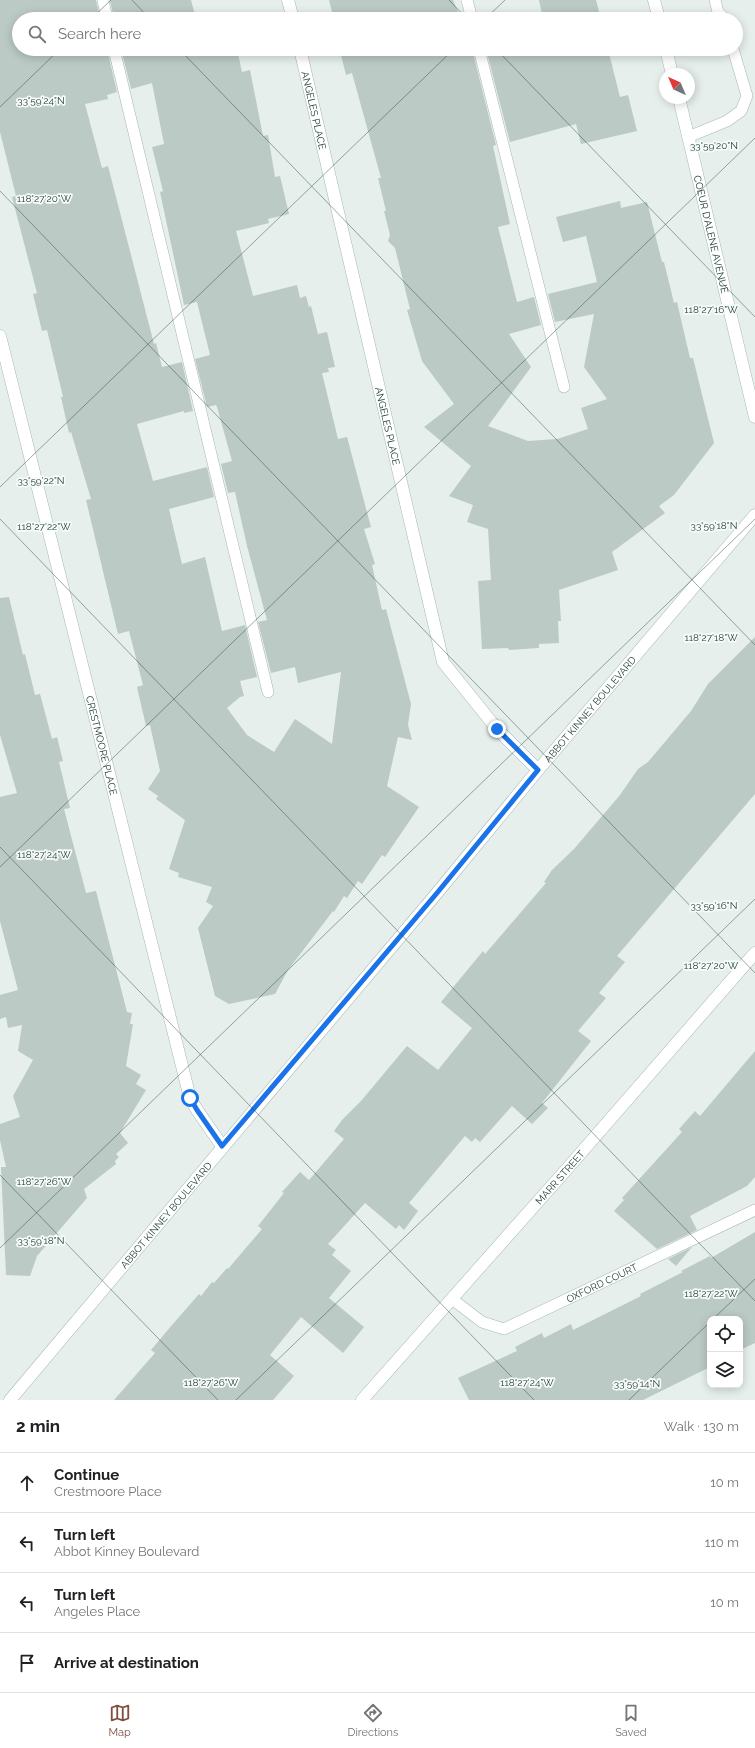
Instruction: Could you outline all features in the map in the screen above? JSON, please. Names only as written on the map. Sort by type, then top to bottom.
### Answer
[{"type":"street","points":[[288,0],[291,12]]},
{"type":"street","points":[[654,0],[657,12]]},
{"type":"street","name":"ANGELES PLACE","points":[[302,56],[443,662],[497,729],[538,770]]},
{"type":"street","points":[[668,56],[671,68]]},
{"type":"street","name":"COEUR D'ALENE AVENUE","points":[[680,104],[755,417]]},
{"type":"street","name":"CRESTMOORE PLACE","points":[[0,336],[190,1098],[222,1146]]},
{"type":"street","name":"ABBOT KINNEY BOULEVARD","points":[[10,1400],[222,1146],[432,899],[538,770],[755,515]]},
{"type":"street","name":"MARR STREET","points":[[362,1400],[755,953]]},
{"type":"lane","points":[[103,0],[106,12]]},
{"type":"lane","points":[[467,0],[470,12]]},
{"type":"lane","points":[[715,0],[718,12]]},
{"type":"lane","points":[[116,56],[268,692]]},
{"type":"lane","points":[[481,56],[564,387]]},
{"type":"lane","points":[[688,137],[727,122],[740,111],[747,96],[735,56]]},
{"type":"lane","name":"OXFORD COURT","points":[[452,1299],[482,1322],[504,1329],[755,1210]]},
{"type":"building","points":[[0,0],[96,0],[99,12],[12,12],[12,56],[109,56],[117,92],[107,95],[108,99],[85,104],[102,168],[108,166],[154,344],[156,343],[162,367],[182,362],[193,411],[184,413],[184,411],[137,424],[153,481],[207,467],[214,497],[169,509],[182,564],[205,557],[222,631],[245,625],[257,677],[240,681],[244,696],[240,697],[227,708],[247,735],[274,752],[295,719],[332,744],[341,672],[298,683],[295,667],[271,673],[258,622],[267,620],[247,546],[235,492],[228,493],[221,464],[232,461],[217,407],[216,405],[207,407],[195,359],[210,355],[197,302],[184,305],[160,192],[163,191],[152,147],[164,144],[152,83],[131,89],[123,56],[239,56],[242,72],[250,70],[263,136],[268,135],[275,177],[280,176],[289,214],[268,219],[269,223],[236,231],[253,296],[297,285],[300,298],[306,296],[309,307],[311,306],[318,334],[327,332],[335,367],[328,368],[329,372],[322,373],[338,439],[347,437],[371,527],[364,529],[375,564],[372,565],[382,610],[386,609],[411,704],[408,725],[412,740],[398,737],[387,786],[419,807],[385,857],[382,855],[362,884],[358,881],[347,898],[344,896],[334,912],[333,911],[288,970],[275,994],[229,1004],[215,996],[198,928],[213,906],[206,902],[212,887],[178,877],[179,873],[169,869],[185,820],[156,799],[158,796],[148,789],[160,771],[150,725],[146,726],[137,687],[143,685],[129,631],[118,634],[86,500],[91,499],[71,432],[69,433],[61,397],[63,397],[47,330],[42,331],[33,294],[37,293],[12,197],[16,196],[0,132]]},
{"type":"building","points":[[110,0],[191,0],[194,12],[113,12]]},
{"type":"building","points":[[329,0],[453,0],[458,12],[332,12]]},
{"type":"building","points":[[539,0],[596,0],[599,12],[542,12]]},
{"type":"building","points":[[341,56],[474,56],[496,145],[493,146],[510,224],[498,227],[517,302],[534,297],[541,325],[509,334],[531,367],[488,426],[528,441],[557,439],[588,429],[581,408],[607,399],[584,367],[594,314],[555,322],[548,294],[597,282],[586,236],[563,242],[556,217],[620,201],[621,208],[647,202],[674,303],[677,302],[690,358],[693,358],[714,443],[674,495],[659,506],[665,513],[612,552],[618,570],[559,590],[561,621],[558,621],[559,643],[539,644],[539,648],[509,650],[508,648],[482,649],[478,581],[491,580],[488,529],[467,522],[473,505],[449,496],[471,466],[424,427],[454,404],[422,361],[407,310],[410,309],[395,248],[388,241],[390,235],[378,178],[381,178],[352,73],[346,75]]},
{"type":"building","points":[[488,56],[610,56],[620,97],[628,95],[637,131],[581,144],[576,124],[510,142]]},
{"type":"building","points":[[9,597],[23,655],[25,654],[35,695],[40,694],[52,739],[57,737],[63,761],[59,762],[70,808],[64,809],[86,893],[96,891],[127,1012],[132,1013],[130,1024],[133,1024],[126,1066],[141,1075],[136,1084],[146,1090],[120,1133],[128,1143],[116,1154],[119,1157],[115,1161],[116,1164],[84,1189],[87,1198],[37,1256],[30,1276],[6,1275],[1,1167],[6,1167],[0,1140],[0,1124],[20,1117],[13,1096],[33,1060],[18,1051],[22,1025],[8,1028],[6,1017],[0,1019],[0,995],[18,990],[0,921],[0,797],[17,793],[0,735],[0,598]]},
{"type":"building","points":[[755,637],[755,794],[617,956],[625,962],[599,993],[606,998],[578,1031],[591,1041],[542,1103],[548,1108],[532,1124],[512,1106],[480,1142],[475,1138],[472,1142],[465,1136],[409,1203],[418,1211],[404,1230],[399,1225],[396,1229],[365,1203],[328,1244],[336,1250],[332,1255],[351,1271],[329,1298],[364,1327],[343,1353],[301,1317],[270,1355],[294,1376],[273,1400],[114,1400],[155,1353],[151,1350],[172,1325],[199,1294],[201,1296],[212,1282],[214,1283],[227,1268],[228,1269],[262,1229],[258,1226],[284,1193],[282,1192],[300,1172],[309,1180],[344,1139],[334,1131],[407,1046],[438,1070],[472,1028],[441,1002],[483,951],[485,954],[546,883],[544,882],[552,870],[574,849],[620,795],[638,769],[648,762],[691,711],[708,684]]},
{"type":"building","points":[[755,1051],[755,1177],[747,1186],[690,1216],[697,1230],[657,1249],[614,1211],[624,1200],[622,1198],[682,1132],[679,1129],[695,1111],[700,1116]]},
{"type":"building","points":[[755,1232],[755,1343],[743,1349],[743,1316],[707,1316],[707,1368],[643,1400],[469,1400],[458,1378],[517,1351],[515,1347],[542,1333],[544,1338],[571,1324],[573,1330],[641,1296],[640,1294],[683,1272],[681,1271],[710,1256],[711,1258]]},
{"type":"building","points":[[692,1247],[676,1266],[668,1259]]},
{"type":"route","points":[[190,1098],[222,1146],[437,893],[538,770],[497,729]]}]
